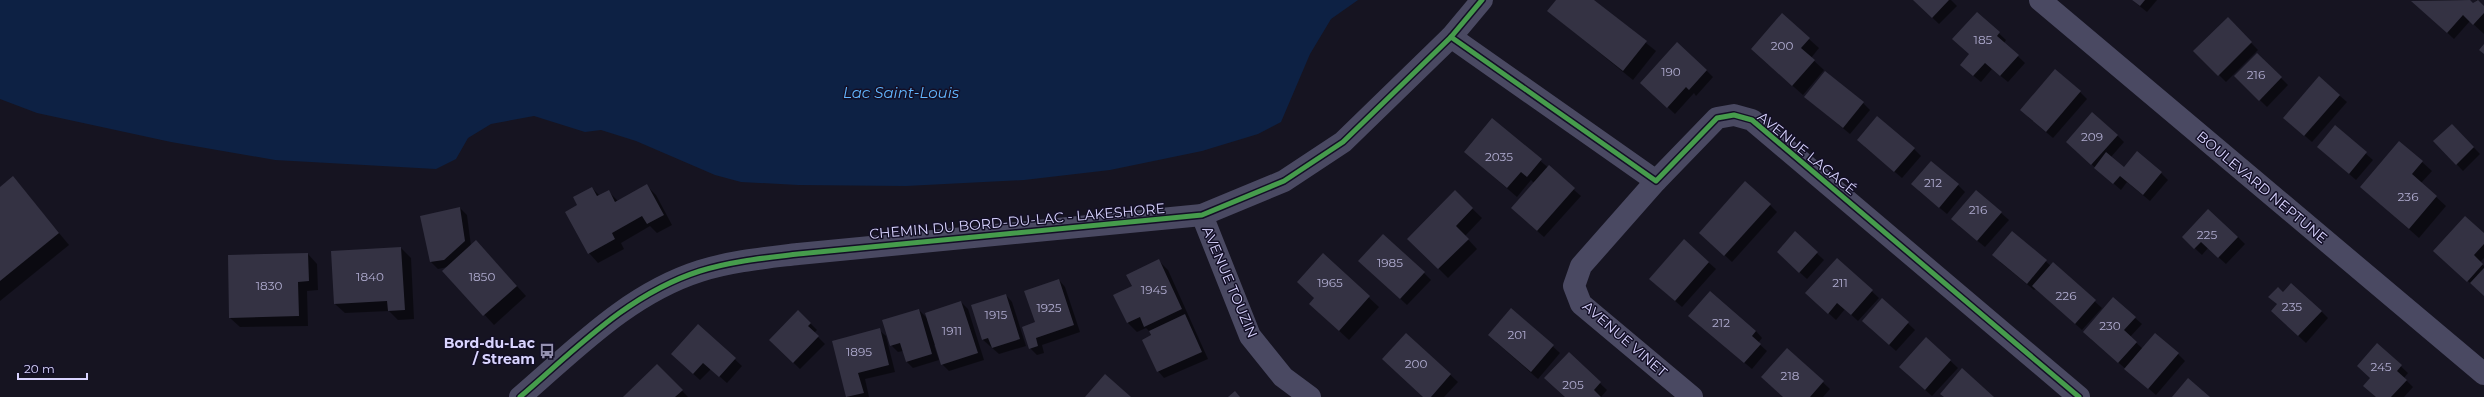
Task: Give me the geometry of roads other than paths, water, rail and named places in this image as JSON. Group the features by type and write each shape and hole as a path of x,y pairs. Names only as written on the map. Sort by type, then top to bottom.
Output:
{"street":[{"name":"CHEMIN DU BORD-DU-LAC - LAKESHORE","path":"524,396 627,306 664,285 707,269 737,261 798,254 1202,215 1284,181 1343,142 1450,37 1482,0"},
{"name":"BOULEVARD NEPTUNE","path":"2040,0 2484,374"},
{"path":"1450,37 1656,181"},
{"name":"AVENUE LAGACÉ","path":"1656,181 1717,118 1734,114 1752,120 2080,397"},
{"name":"AVENUE VINET","path":"1656,181 1581,266 1574,286 1581,304 1692,397"},
{"name":"AVENUE TOUZIN","path":"1202,215 1250,336 1283,377 1310,397"}],"water":[{"name":"Lac Saint-Louis","path":"0,0 1358,0 1331,19 1310,54 1281,122 1258,134 1202,151 1110,170 1024,180 906,186 798,185 741,182 715,175 636,141 601,130 585,132 534,116 491,124 468,138 456,159 436,169 275,160 171,142 37,113 0,99"}],"place":[{"name":"Bord-du-Lac / Stream","path":"547,351"}]}
